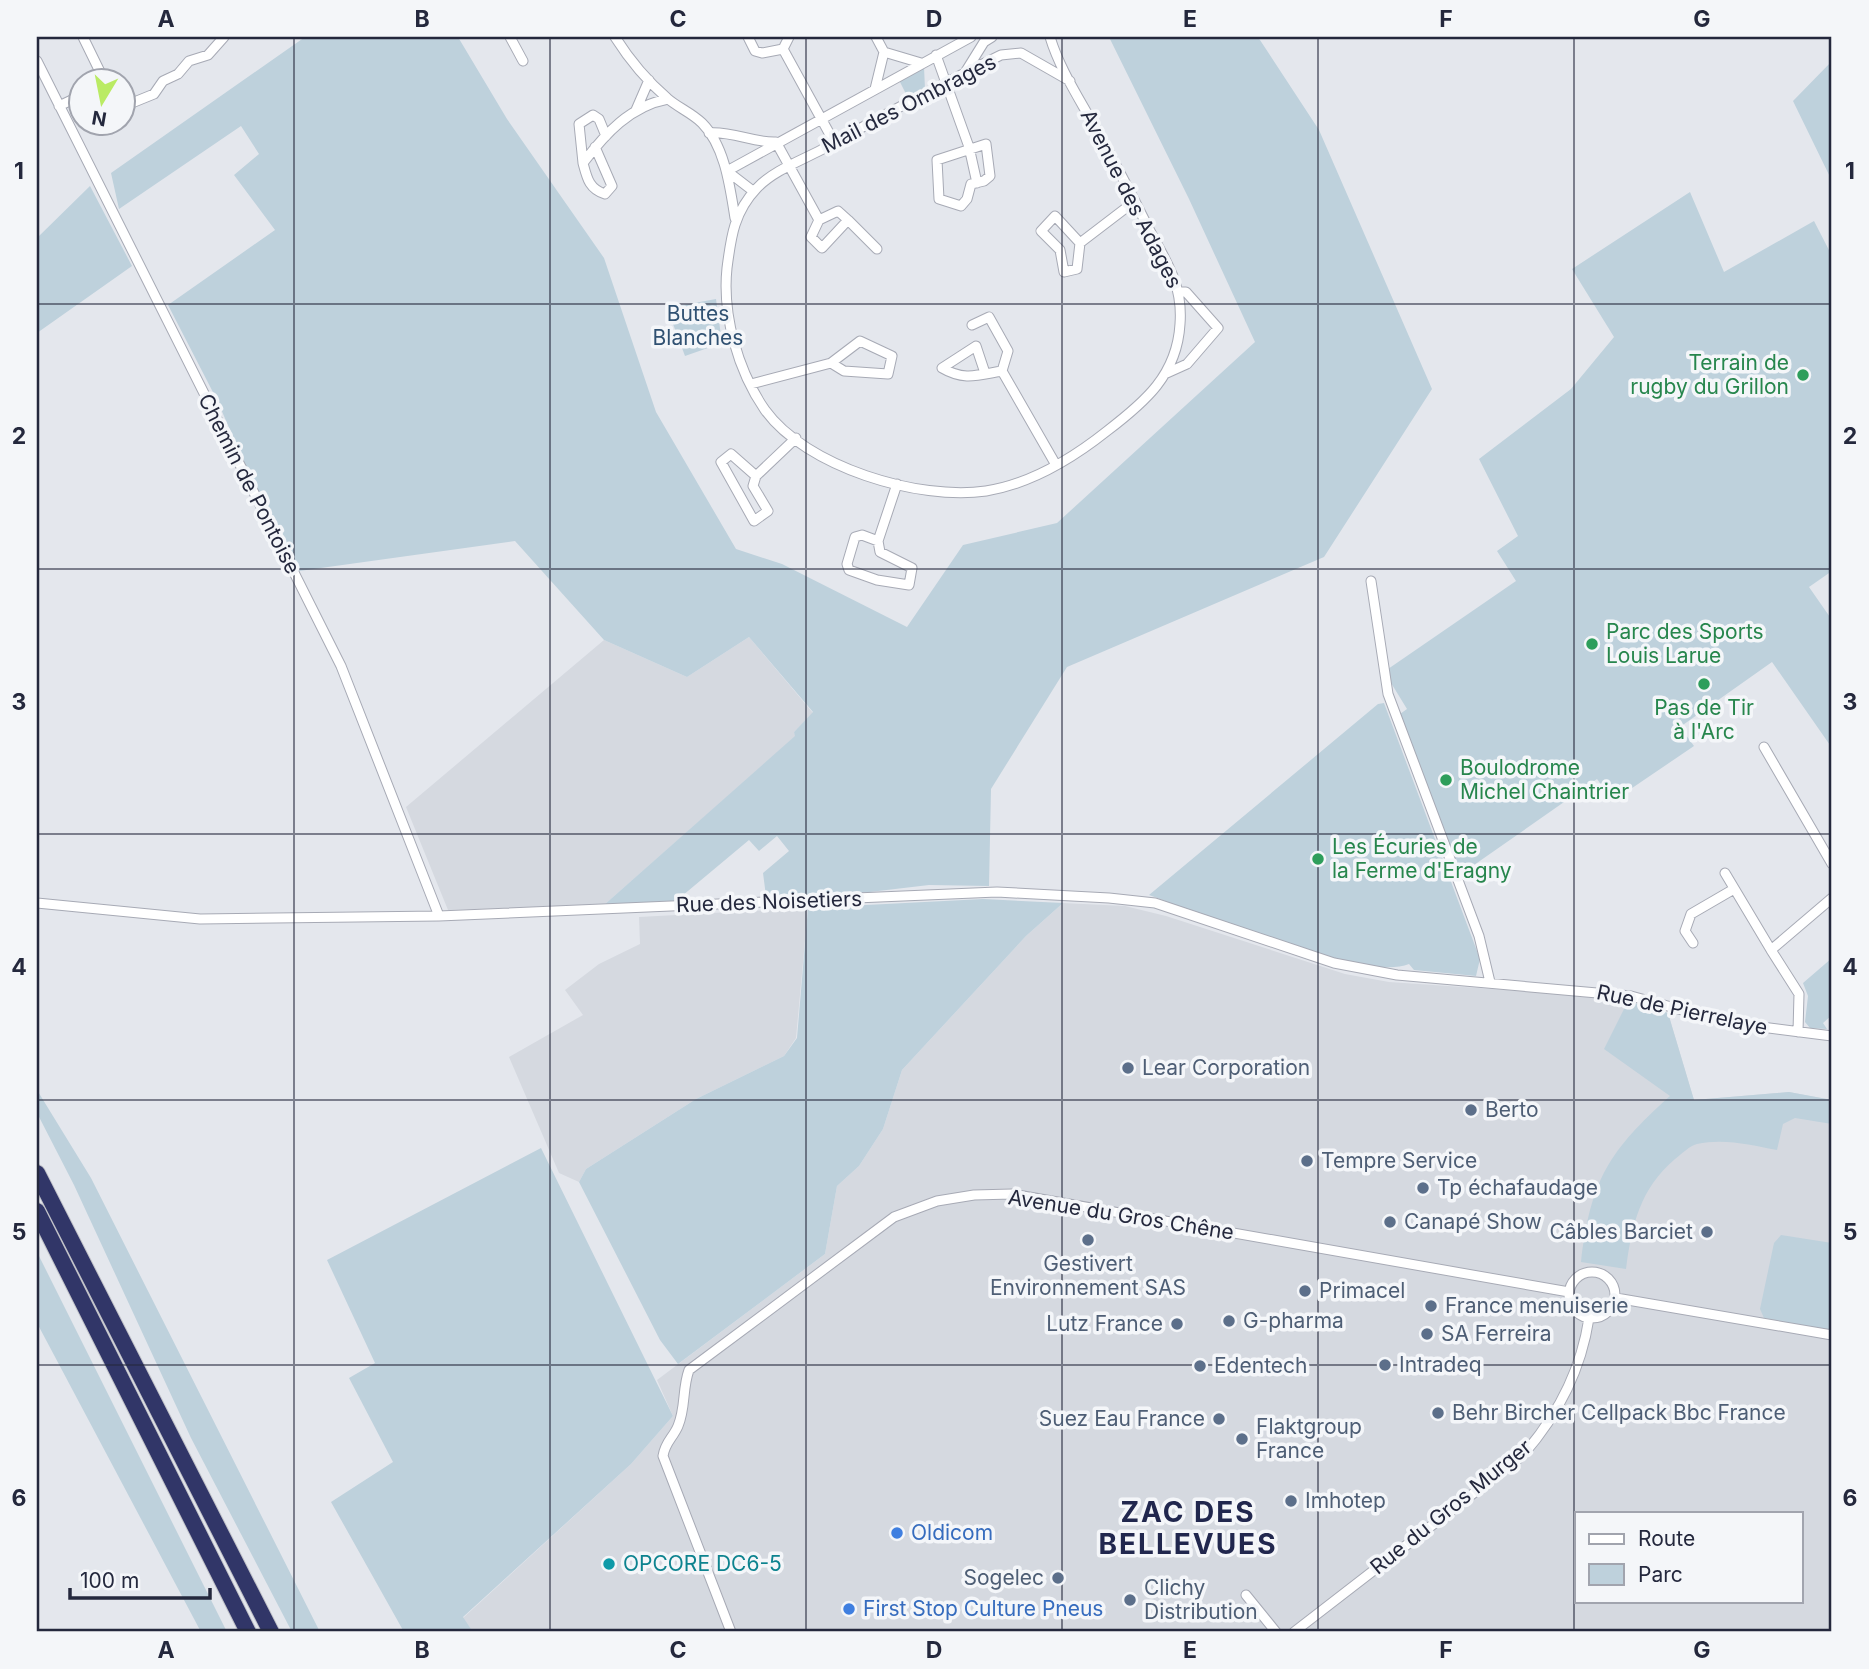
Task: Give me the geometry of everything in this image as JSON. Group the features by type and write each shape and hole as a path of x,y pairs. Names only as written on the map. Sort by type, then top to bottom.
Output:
{"highway":[{"path":"37,1173 271,1632"},
{"path":"37,1211 248,1632"}],"street":[{"path":"83,37 97,66"},
{"path":"510,37 523,61"},
{"path":"615,37 668,99 702,122 727,171 735,218"},
{"path":"748,37 755,51 762,53 783,49"},
{"path":"783,49 789,37"},
{"path":"874,89 884,52 876,37"},
{"name":"Mail des Ombrages","path":"727,171 820,117 971,37"},
{"path":"965,73 984,41 992,37"},
{"name":"Avenue des Adages","path":"735,218 730,238 726,301 739,356 766,411 796,438 848,469 924,491 988,491 1022,481 1056,465 1153,393 1167,373 1176,349 1180,325 1180,292 1135,201 1070,81 1050,37"},
{"path":"136,101 154,93 163,81 178,74 189,61 208,55 219,38"},
{"path":"783,49 834,142"},
{"path":"884,52 921,64"},
{"name":"Mail des Ombrages","path":"735,218 753,191 789,166 1001,55 1021,53 1070,81"},
{"path":"936,55 970,147 977,183"},
{"name":"Chemin de Pontoise","path":"37,61 341,666 439,916"},
{"path":"636,110 649,80"},
{"path":"583,163 606,136 636,110 668,99"},
{"path":"59,106 66,103"},
{"path":"595,147 612,186 605,194 596,191 587,181 579,124 593,115 599,119 606,136"},
{"path":"709,133 725,132 759,143 776,142 819,220"},
{"path":"986,144 990,176 971,184 967,199 961,206 939,200 937,160 970,147 986,144"},
{"path":"727,171 753,191"},
{"path":"1080,243 1055,216 1041,231 1060,250 1064,272 1077,269 1080,243 1135,201"},
{"path":"848,220 821,248 811,237 819,220 838,211 848,220 877,249"},
{"path":"1167,373 1188,364 1218,328 1186,292 1180,292"},
{"path":"972,325 989,317 1008,351 1002,371 1056,465"},
{"path":"751,384 831,363 860,341 892,356 888,374 844,371 831,363"},
{"path":"985,373 976,346 942,368 959,377 1002,371"},
{"path":"756,476 731,454 721,462 754,521 768,511 753,486 756,476 796,438"},
{"path":"878,541 862,535 855,537 847,564 849,570 877,580 909,585 912,568 880,552 878,541 897,484"},
{"path":"1371,582 1388,694 1479,936 1490,982"},
{"path":"1763,747 1832,864"},
{"path":"1725,873 1799,994 1798,1032"},
{"path":"1693,943 1685,931 1692,914 1734,888"},
{"name":"Rue des Noisetiers","path":"37,903 200,919 439,916 997,892 1109,898 1155,903 1334,963 1397,975 1490,982"},
{"path":"1772,950 1832,898"},
{"name":"Rue de Pierrelaye","path":"1490,982 1631,996 1730,1023 1832,1036"},
{"name":"Avenue du Gros Chêne","path":"731,1632 663,1456 665,1443 677,1429 684,1407 682,1388 689,1370 894,1217 937,1200 1012,1194 1569,1292"},
{"path":"1598,1273 1611,1282 1616,1298 1605,1315 1589,1318 1574,1309 1569,1292 1573,1282 1582,1275 1598,1273"},
{"path":"1616,1298 1832,1335"},
{"name":"Rue du Gros Murger","path":"1294,1632 1522,1455 1543,1432 1571,1383 1589,1318"},
{"path":"1245,1595 1276,1632"}],"shaded area":[{"path":"749,637 813,713 794,732 796,736 604,905 448,910 406,807 604,640 687,677"},
{"path":"1063,903 1125,906 1166,916 1345,974 1389,982 1581,995 1639,1004 1668,1013 1694,1100 1789,1092 1832,1100 1832,1632 473,1632 463,1618 631,1464 673,1416 657,1380 825,1254 837,1186 859,1166 883,1129 902,1070 1026,936"},
{"path":"808,908 796,1038 784,1056 696,1099 586,1169 579,1182 559,1173 509,1057 583,1015 565,990 599,964 640,944 639,917"}],"green space":[{"path":"305,37 458,37 507,119 604,258 656,412 736,549 782,564 907,627 963,545 1057,523 1255,342 1189,199 1109,37 1258,37 1319,130 1432,389 1324,557 1067,667 991,789 989,886 929,885 802,900 803,894 766,896 763,873 789,851 777,836 759,851 749,840 676,901 604,905 795,736 794,732 813,712 749,637 687,677 604,640 515,541 292,572 217,400 168,305 275,230 234,175 259,154 241,126 119,209 111,173"},
{"path":"1832,61 1832,181 1793,101"},
{"path":"924,67 925,89 908,98 899,80"},
{"path":"90,186 132,266 37,333 37,238"},
{"path":"1690,192 1724,272 1814,221 1832,256 1832,571 1809,587 1832,620 1832,748 1772,662 1680,727 1694,746 1613,801 1597,779 1474,865 1457,868 1400,714 1407,709 1388,678 1388,669 1516,581 1497,551 1518,536 1479,459 1571,389 1614,337 1572,269"},
{"name":"Buttes Blanches","path":"716,299 722,343 685,356 667,308"},
{"name":"Les Écuries de la Ferme d'Eragny","path":"1384,703 1480,959 1476,976 1414,970 1409,964 1387,967 1320,956 1149,895 1378,704"},
{"path":"983,899 1063,903 1026,936 902,1070 883,1129 859,1166 837,1186 825,1254 678,1364 660,1340 579,1182 586,1169 696,1099 784,1056 797,1038 808,908"},
{"path":"1832,958 1832,1015 1823,1023 1827,1029 1810,1028 1805,1022 1808,996 1803,983"},
{"path":"1628,1001 1668,1013 1694,1100 1789,1092 1832,1100 1832,1124 1795,1118 1783,1124 1777,1150 1717,1142 1688,1148 1663,1170 1646,1195 1635,1222 1626,1269 1581,1262 1591,1209 1606,1168 1632,1133 1670,1096 1604,1049"},
{"path":"37,1090 91,1178 320,1632 292,1632 191,1438 74,1185 37,1113"},
{"path":"541,1148 673,1416 631,1464 463,1617 473,1632 404,1632 331,1502 393,1462 349,1378 375,1363 327,1260"},
{"path":"1781,1235 1832,1243 1832,1331 1764,1318 1760,1309 1774,1243"},
{"path":"37,1252 227,1632 201,1632 37,1323"}],"place":[{"name":"Terrain de rugby du Grillon","path":"1803,375"},
{"name":"Parc des Sports Louis Larue","path":"1592,644"},
{"name":"Pas de Tir à l'Arc","path":"1704,684"},
{"name":"Boulodrome Michel Chaintrier","path":"1446,780"},
{"name":"Les Écuries de la Ferme d'Eragny","path":"1318,859"},
{"name":"Lear Corporation","path":"1128,1068"},
{"name":"Berto","path":"1471,1110"},
{"name":"Tempre Service","path":"1307,1161"},
{"name":"Tp échafaudage","path":"1423,1188"},
{"name":"Canapé Show","path":"1390,1222"},
{"name":"Câbles Barciet","path":"1707,1232"},
{"name":"Gestivert Environnement SAS","path":"1088,1240"},
{"name":"Primacel","path":"1305,1291"},
{"name":"France menuiserie","path":"1431,1306"},
{"name":"G-pharma","path":"1229,1321"},
{"name":"Lutz France","path":"1177,1324"},
{"name":"SA Ferreira","path":"1427,1334"},
{"name":"Intradeq","path":"1385,1365"},
{"name":"Edentech","path":"1200,1366"},
{"name":"Behr Bircher Cellpack Bbc France","path":"1438,1413"},
{"name":"Suez Eau France","path":"1219,1419"},
{"name":"Flaktgroup France","path":"1242,1439"},
{"name":"Imhotep","path":"1291,1501"},
{"name":"Oldicom","path":"897,1533"},
{"name":"OPCORE DC6-5","path":"609,1564"},
{"name":"Sogelec","path":"1058,1578"},
{"name":"Clichy Distribution","path":"1130,1600"},
{"name":"First Stop Culture Pneus","path":"849,1609"}],"district":[{"name":"ZAC DES BELLEVUES","path":"1188,1528"}]}
